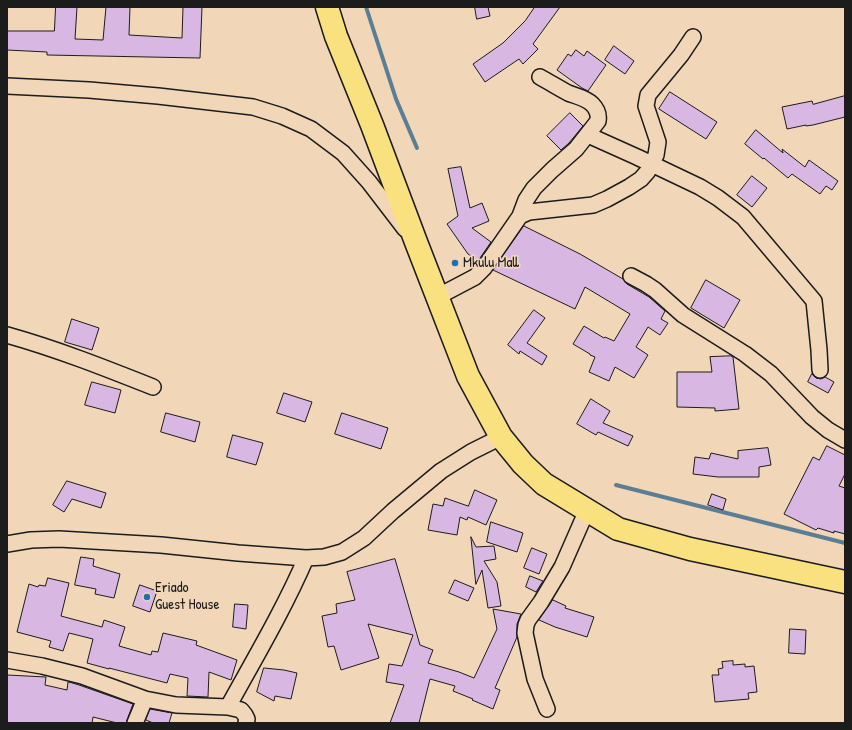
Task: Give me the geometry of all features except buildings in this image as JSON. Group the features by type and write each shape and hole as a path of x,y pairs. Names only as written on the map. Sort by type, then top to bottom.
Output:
{"main road":[{"path":"327,7 336,36 372,125 468,376 501,437 523,464 544,484 618,529 683,547 845,582"}],"street":[{"path":"520,216 529,212 593,205 607,199 641,179 652,164 656,155 658,142 646,106 648,94 681,55 693,37"},
{"path":"437,297 475,278 484,268 520,216 526,200 534,188 552,170 576,150 598,121 599,116 597,110 592,104 540,77"},
{"path":"7,86 89,90 172,98 253,107 282,116 311,129 344,153 416,242"},
{"path":"588,135 700,187 718,198 743,217 814,301 820,370"},
{"path":"631,276 655,290 682,315 745,354 771,374 812,417 828,430 845,440"},
{"path":"7,335 87,362 152,387"},
{"path":"7,544 31,540 59,539 161,545 306,558 324,557 342,552 364,538 441,471 471,452 501,437"},
{"path":"547,709 535,680 525,633 526,625 562,567 587,510"},
{"path":"228,707 283,607 306,558"},
{"path":"7,660 42,666 82,676 145,698 176,705 228,707 241,710 247,719 246,723"},
{"path":"135,723 145,698"}],"waterway":[{"path":"366,7 396,99 417,148"},
{"path":"616,485 845,543"}],"place":[{"name":"Mkulu Mall","path":"455,263"},
{"name":"Eriado Guest House","path":"147,597"}]}
